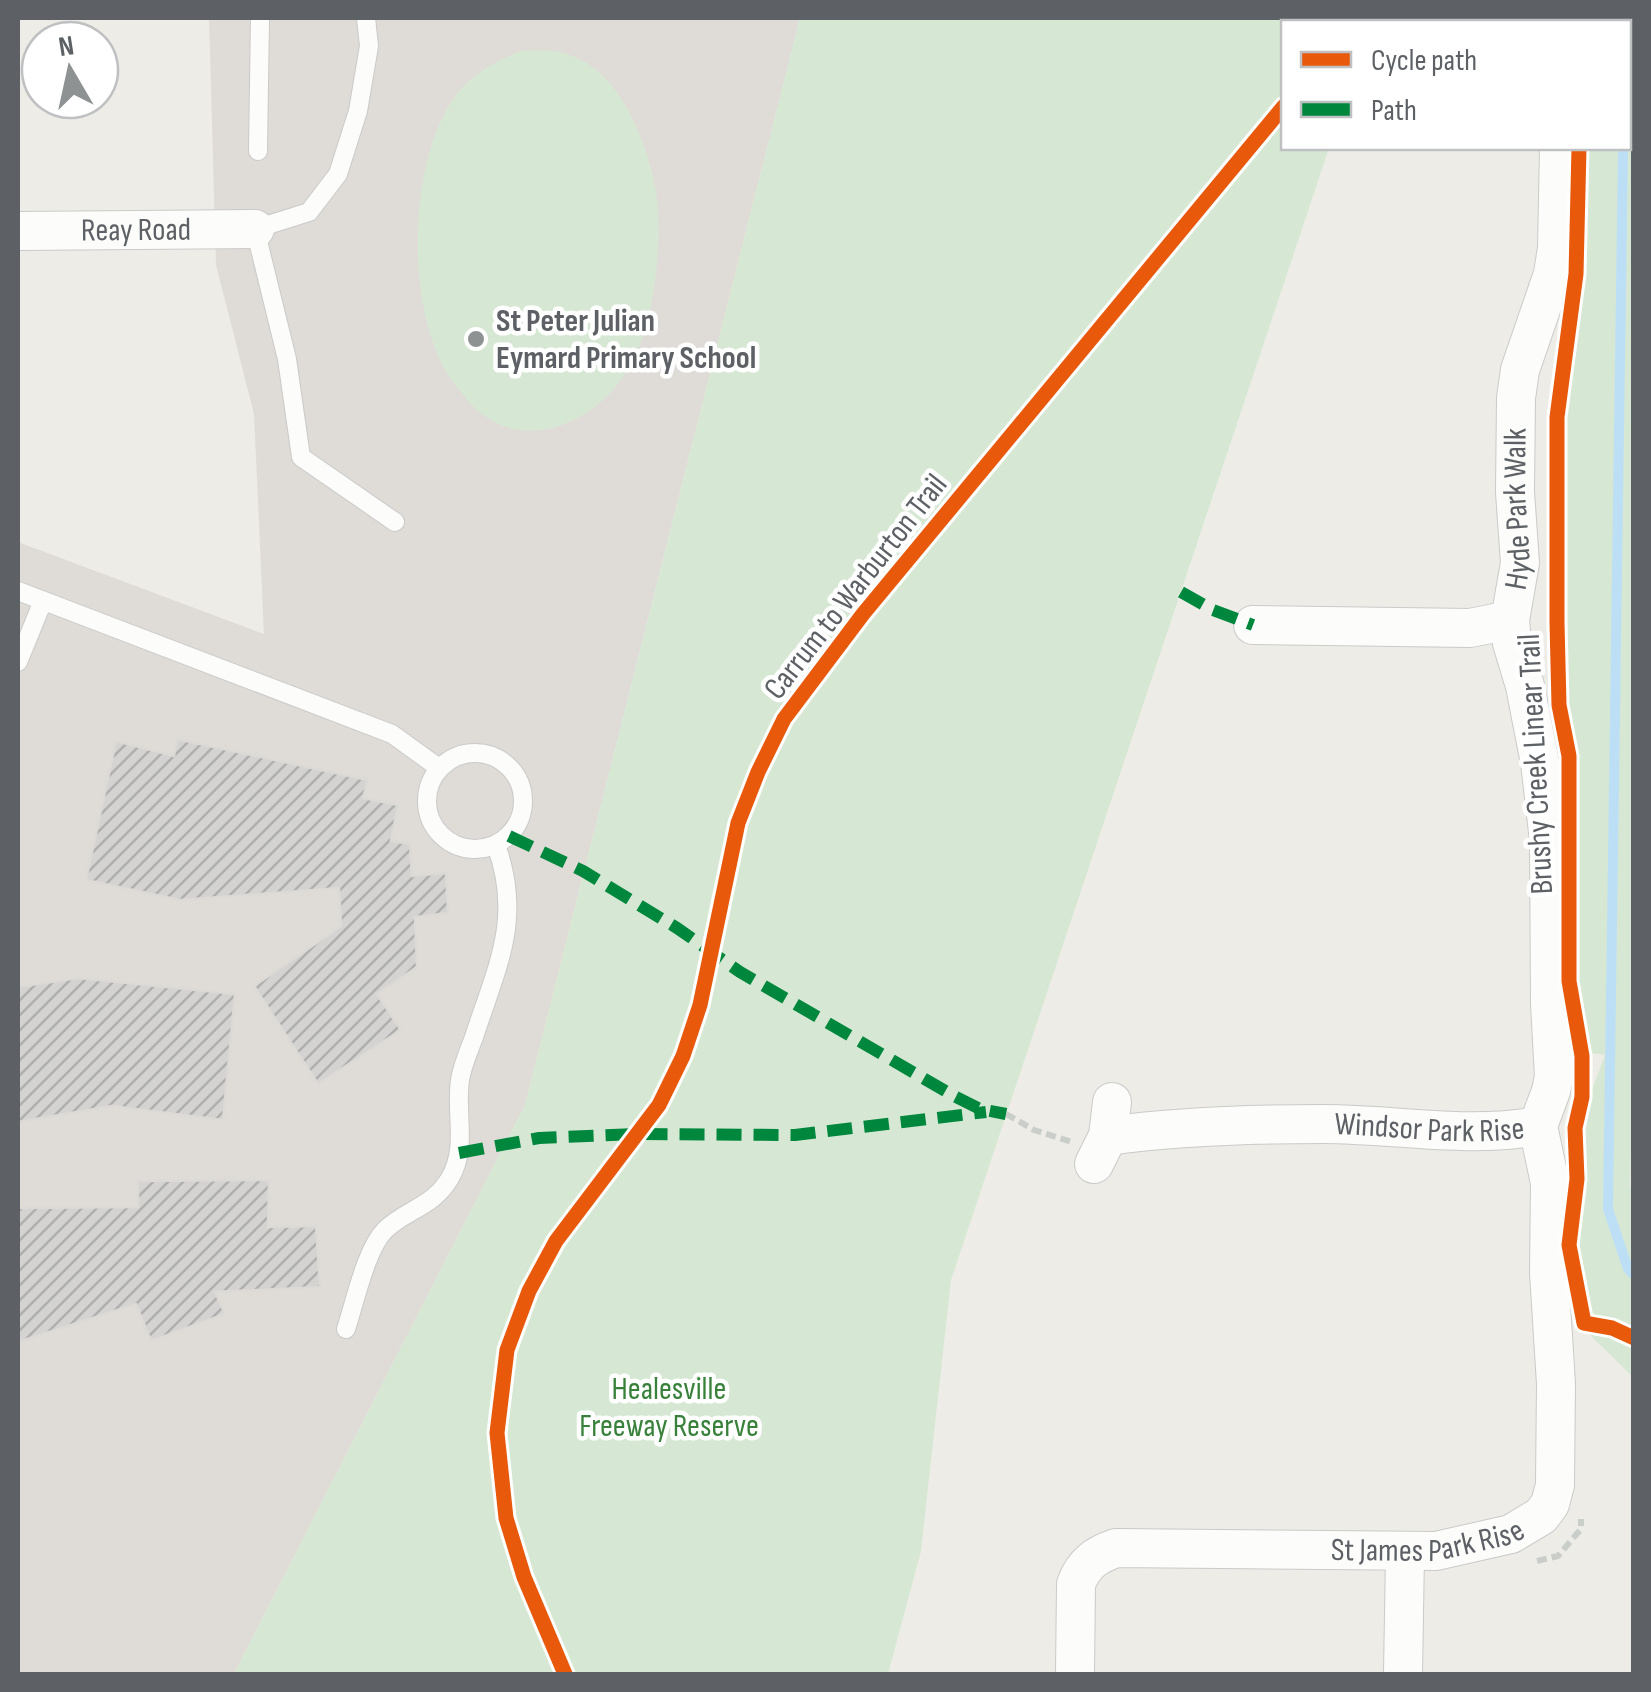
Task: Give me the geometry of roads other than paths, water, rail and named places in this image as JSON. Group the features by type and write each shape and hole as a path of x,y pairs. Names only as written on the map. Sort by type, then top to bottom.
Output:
{"street":[{"name":"Hyde Park Walk","path":"1254,625 1470,628 1510,620 1520,564 1515,492 1516,398 1520,370 1553,274 1560,150"},
{"name":"Reay Road","path":"18,231 255,229"},
{"name":"Windsor Park Rise","path":"1104,1138 1182,1126 1324,1124 1471,1132 1538,1126 1554,1077 1550,840 1540,764 1510,620"},
{"name":"St James Park Rise","path":"1075,1674 1076,1584 1081,1572 1098,1554 1116,1548 1436,1551 1512,1534 1541,1516 1550,1504 1555,1485 1556,1384 1549,1273 1550,1183 1538,1126"},
{"path":"1403,1674 1405,1553"}],"lane":[{"path":"258,151 260,18"},
{"path":"366,18 369,46 358,111 338,174 310,212 255,229 287,359 301,456 395,522"},
{"path":"18,591 392,734 439,768"},
{"path":"18,662 43,600"},
{"path":"466,753 482,753 509,766 523,793 518,824 496,845 467,849 441,836 432,824 427,796 439,768 466,753"},
{"path":"346,1329 382,1234 439,1193 458,1160 460,1079 503,948 510,914 505,870 496,845"}],"waterway":[{"path":"1623,150 1608,1209 1628,1269 1634,1275"}],"place":[{"name":"St Peter Julian Eymard Primary School","path":"476,339"}],"park label":[{"name":"Healesville Freeway Reserve","path":"669,1408"}]}
